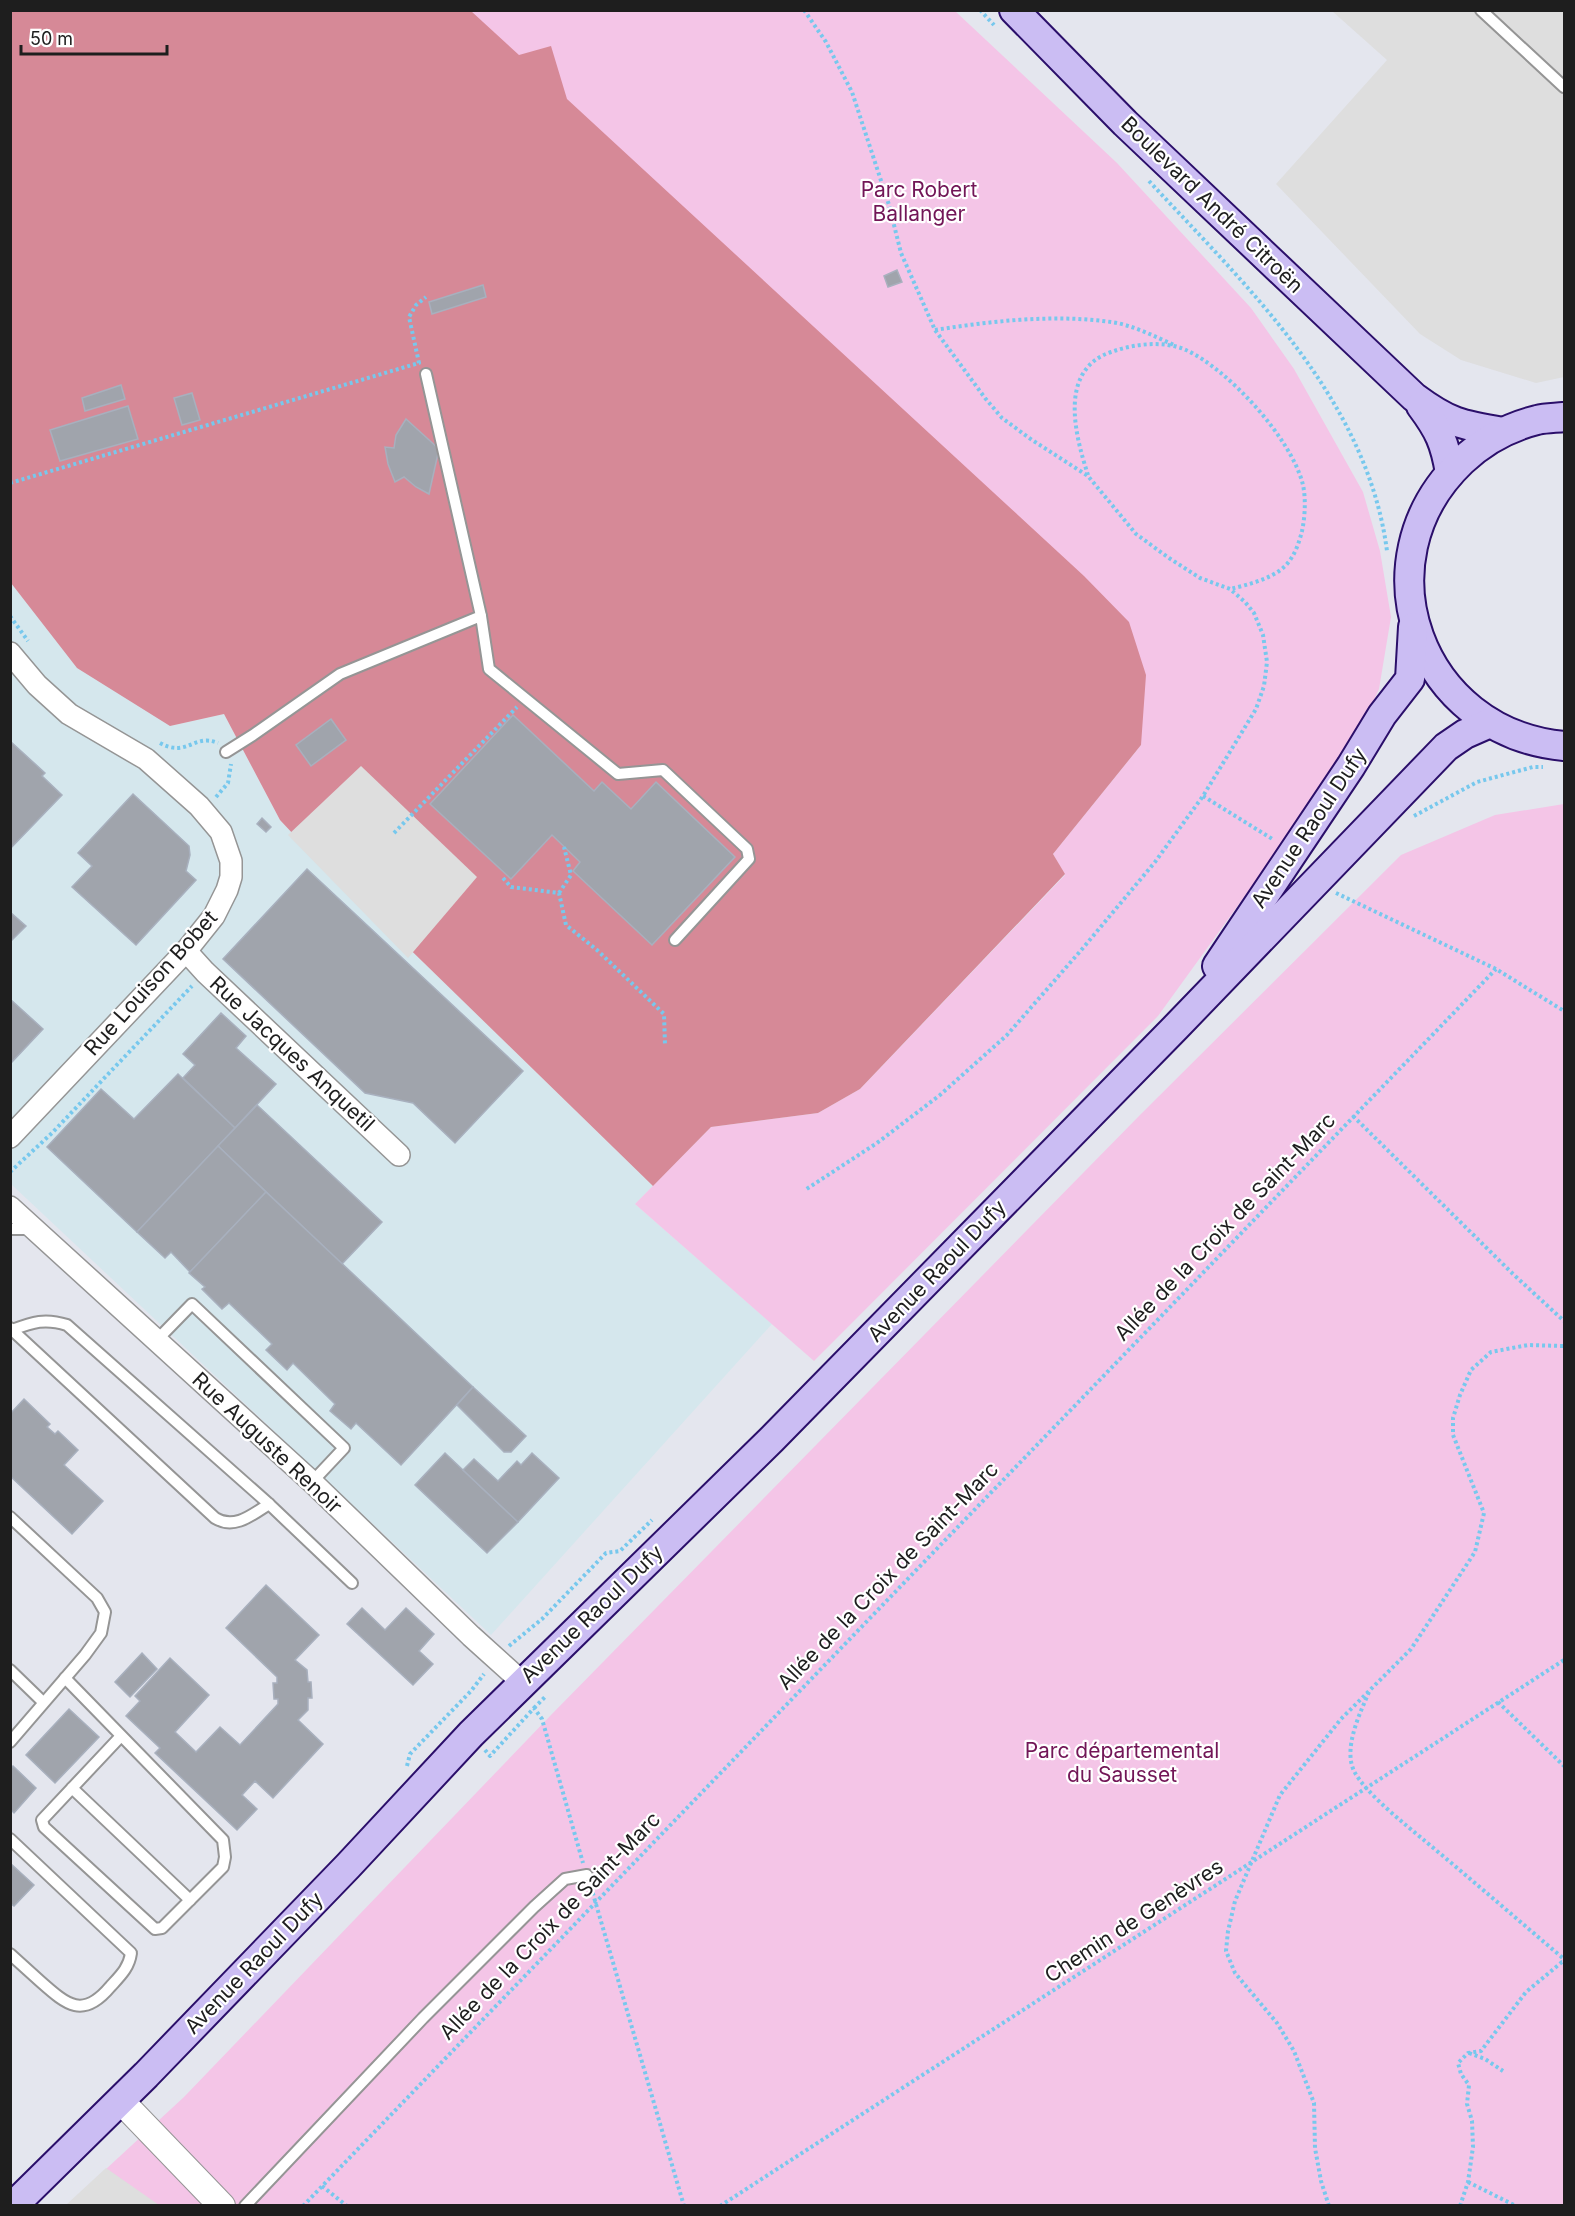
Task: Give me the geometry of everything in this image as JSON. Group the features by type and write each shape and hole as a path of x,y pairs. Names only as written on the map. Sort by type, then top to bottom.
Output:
{"main road":[{"name":"Boulevard André Citroën","path":"1006,20 1125,123 1414,397 1440,416 1462,426 1503,432"},
{"name":"Boulevard André Citroën","path":"1414,397 1436,426 1446,448 1450,473"},
{"path":"1564,417 1537,420 1503,432 1474,450 1450,473 1431,498 1416,537 1411,557 1409,588 1413,619 1424,651 1441,679 1463,704 1490,723 1516,736 1545,744 1564,746"},
{"name":"Avenue Raoul Dufy","path":"1176,1027 1351,766 1382,715 1410,679 1413,619"},
{"name":"Avenue Raoul Dufy","path":"13,2205 120,2100 348,1866 522,1682 772,1439 1176,1027 1446,747 1465,734 1490,723"}],"street":[{"name":"Rue Louison Bobet","path":"10,653 37,685 69,714 146,759 203,810 221,832 231,861 231,877 222,904 186,951 10,1137"},
{"name":"Rue Jacques Anquetil","path":"186,951 205,972 399,1155"},
{"name":"Rue Auguste Renoir","path":"10,1207 312,1482 471,1636 522,1682"},
{"path":"120,2100 222,2205"}],"lane":[{"path":"1481,10 1564,87"},
{"path":"426,374 481,616 489,669 618,774 663,770 747,849 749,859 675,940"},
{"path":"226,752 340,674 481,616"},
{"path":"10,1229 34,1229"},
{"path":"156,1341 192,1304 344,1448 312,1482"},
{"path":"11,1329 51,1320 67,1325 269,1504 352,1583"},
{"path":"11,1329 215,1518 223,1523 237,1522 250,1517 269,1504"},
{"path":"10,1517 97,1599 105,1612 101,1633 10,1742"},
{"path":"10,1670 44,1702"},
{"path":"65,1678 223,1840 225,1857 223,1867 162,1928 155,1929 44,1827 42,1820 121,1736"},
{"path":"72,1788 190,1900"},
{"path":"10,1839 131,1953 130,1965 100,2000 87,2005 75,2006 62,2001 10,1954"},
{"path":"245,2205 423,2018 534,1907 565,1879 587,1875"}],"path":[{"path":"804,10 826,42 852,92 886,194 902,253 935,330 1002,418 1088,476 1136,534 1200,578 1230,589 1245,602 1254,613 1263,635 1267,662 1264,686 1256,709 1203,796 1155,862 1007,1035 922,1109 877,1143 805,1190"},
{"path":"980,10 1006,20"},
{"path":"1142,174 1258,298 1301,351 1354,441 1373,483 1383,521 1389,561"},
{"path":"10,483 420,363 409,316 416,305 426,297"},
{"path":"935,330 986,322 1066,319 1113,322 1185,350 1210,365 1242,390 1269,423 1289,453 1303,486 1305,518 1299,544 1284,567 1254,584 1230,589"},
{"path":"1088,476 1073,416 1081,374 1100,356 1129,346 1157,344 1185,350"},
{"path":"10,616 31,645"},
{"path":"394,833 524,699"},
{"path":"158,742 175,749 185,748 203,740 211,740 219,744 226,752 231,763 228,783 203,810"},
{"path":"1419,813 1477,782 1533,767"},
{"path":"1203,796 1282,844"},
{"path":"564,847 571,875 559,893 566,925 597,950 664,1014 665,1045"},
{"path":"503,878 511,887 559,893"},
{"path":"1333,892 1496,969 1564,1011"},
{"name":"Allée de la Croix de Saint-Marc","path":"303,2205 1496,969"},
{"path":"10,1172 52,1133 205,972"},
{"path":"1353,1116 1513,1274 1564,1321"},
{"path":"1329,2205 1321,2181 1315,2148 1314,2103 1294,2051 1277,2023 1235,1973 1226,1951 1235,1900 1280,1795 1341,1719 1411,1649 1475,1552 1484,1513 1453,1435 1453,1418 1471,1370 1491,1352 1528,1345 1564,1346"},
{"name":"Chemin de Genèvres","path":"720,2205 1564,1660"},
{"path":"1371,1690 1358,1716 1351,1744 1353,1769 1367,1788 1399,1818 1564,1961 1526,1992 1481,2051 1468,2053 1458,2063 1461,2074 1469,2085 1467,2104 1472,2121 1473,2147 1468,2182 1460,2205"},
{"path":"1498,1702 1564,1766"},
{"path":"471,1734 490,1756 534,1708 542,1719 684,2205"},
{"path":"1468,2053 1485,2059 1503,2072"},
{"path":"1468,2182 1516,2205"},
{"path":"321,2186 347,2205"}],"shaded area":[{"path":"11,11 471,11 519,55 551,46 567,99 1084,576 1129,622 1146,675 1141,745 1053,854 1065,874 860,1089 818,1113 711,1127 653,1186 309,851 280,820 224,714 170,726 77,668 11,583"},
{"path":"1332,11 1564,11 1564,377 1536,383 1461,360 1420,334 1276,184 1387,60"},
{"path":"10,580 170,726 224,714 280,820 309,851 653,1186 635,1204 772,1324 491,1635 11,1184"},
{"path":"361,766 477,877 408,958 288,835"},
{"path":"106,2168 159,2205 66,2205"}],"green space":[{"name":"Parc Robert Ballanger","path":"471,11 955,11 1117,163 1251,308 1294,369 1363,492 1380,551 1391,617 1379,689 1352,748 1158,1016 814,1361 635,1204 711,1127 818,1113 860,1089 1065,875 1053,854 1141,745"},
{"name":"Parc départemental du Sausset","path":"1564,804 1564,2205 66,2206 184,2097 551,1715 1140,1115 1401,855 1495,815"}],"building":[{"path":"897,270 902,282 888,287 884,276"},
{"path":"483,285 486,297 432,314 429,302"},
{"path":"121,385 125,399 85,411 82,398"},
{"path":"192,393 200,420 182,425 174,398"},
{"path":"128,406 138,439 60,461 50,430"},
{"path":"406,419 439,449 429,494 404,477 395,482 388,464 385,447 394,448 396,435"},
{"path":"513,715 594,791 602,782 631,809 656,782 735,857 652,945 573,871 580,862 552,835 511,879 430,804"},
{"path":"331,719 346,740 311,766 296,745"},
{"path":"10,741 45,773 42,776 62,795 10,849"},
{"path":"133,794 189,846 190,855 186,871 196,880 136,945 72,887 92,866 78,853"},
{"path":"262,818 271,827 266,832 257,824"},
{"path":"307,869 523,1071 455,1143 413,1103 365,1093 223,959"},
{"path":"10,912 26,926 10,942"},
{"path":"10,999 43,1029 10,1064"},
{"path":"221,1013 246,1036 236,1048 276,1084 235,1128 183,1078 195,1065 183,1054"},
{"path":"178,1074 235,1128 137,1232 47,1147 101,1089 134,1119"},
{"path":"257,1105 382,1222 342,1264 218,1146"},
{"path":"218,1146 266,1192 190,1272 171,1252 165,1258 137,1232"},
{"path":"266,1192 473,1387 401,1465 356,1423 351,1429 330,1411 335,1404 293,1363 287,1370 266,1350 272,1344 229,1303 222,1309 202,1289 205,1287 189,1273"},
{"path":"473,1387 526,1436 511,1452 504,1452 457,1405"},
{"path":"24,1399 50,1424 47,1427 55,1434 58,1431 78,1450 64,1465 103,1501 72,1534 10,1476 10,1414"},
{"path":"445,1453 518,1522 487,1553 415,1485"},
{"path":"532,1453 559,1478 518,1522 463,1470 474,1459 498,1481 517,1461 521,1465"},
{"path":"266,1585 319,1635 295,1660 307,1670 308,1682 311,1682 312,1698 308,1698 308,1710 298,1720 323,1744 273,1798 255,1781 242,1795 257,1809 237,1830 155,1753 160,1748 126,1716 140,1701 135,1696 170,1658 209,1695 175,1732 196,1752 220,1727 240,1745 278,1704 278,1699 274,1699 273,1683 277,1683 277,1677 226,1628"},
{"path":"362,1608 385,1630 406,1608 434,1634 419,1651 433,1664 413,1685 347,1624"},
{"path":"142,1653 157,1669 130,1697 115,1682"},
{"path":"69,1709 99,1737 55,1783 26,1755"},
{"path":"13,1766 36,1788 14,1813 10,1809 10,1769"},
{"path":"10,1863 34,1885 14,1906 10,1903"}]}
